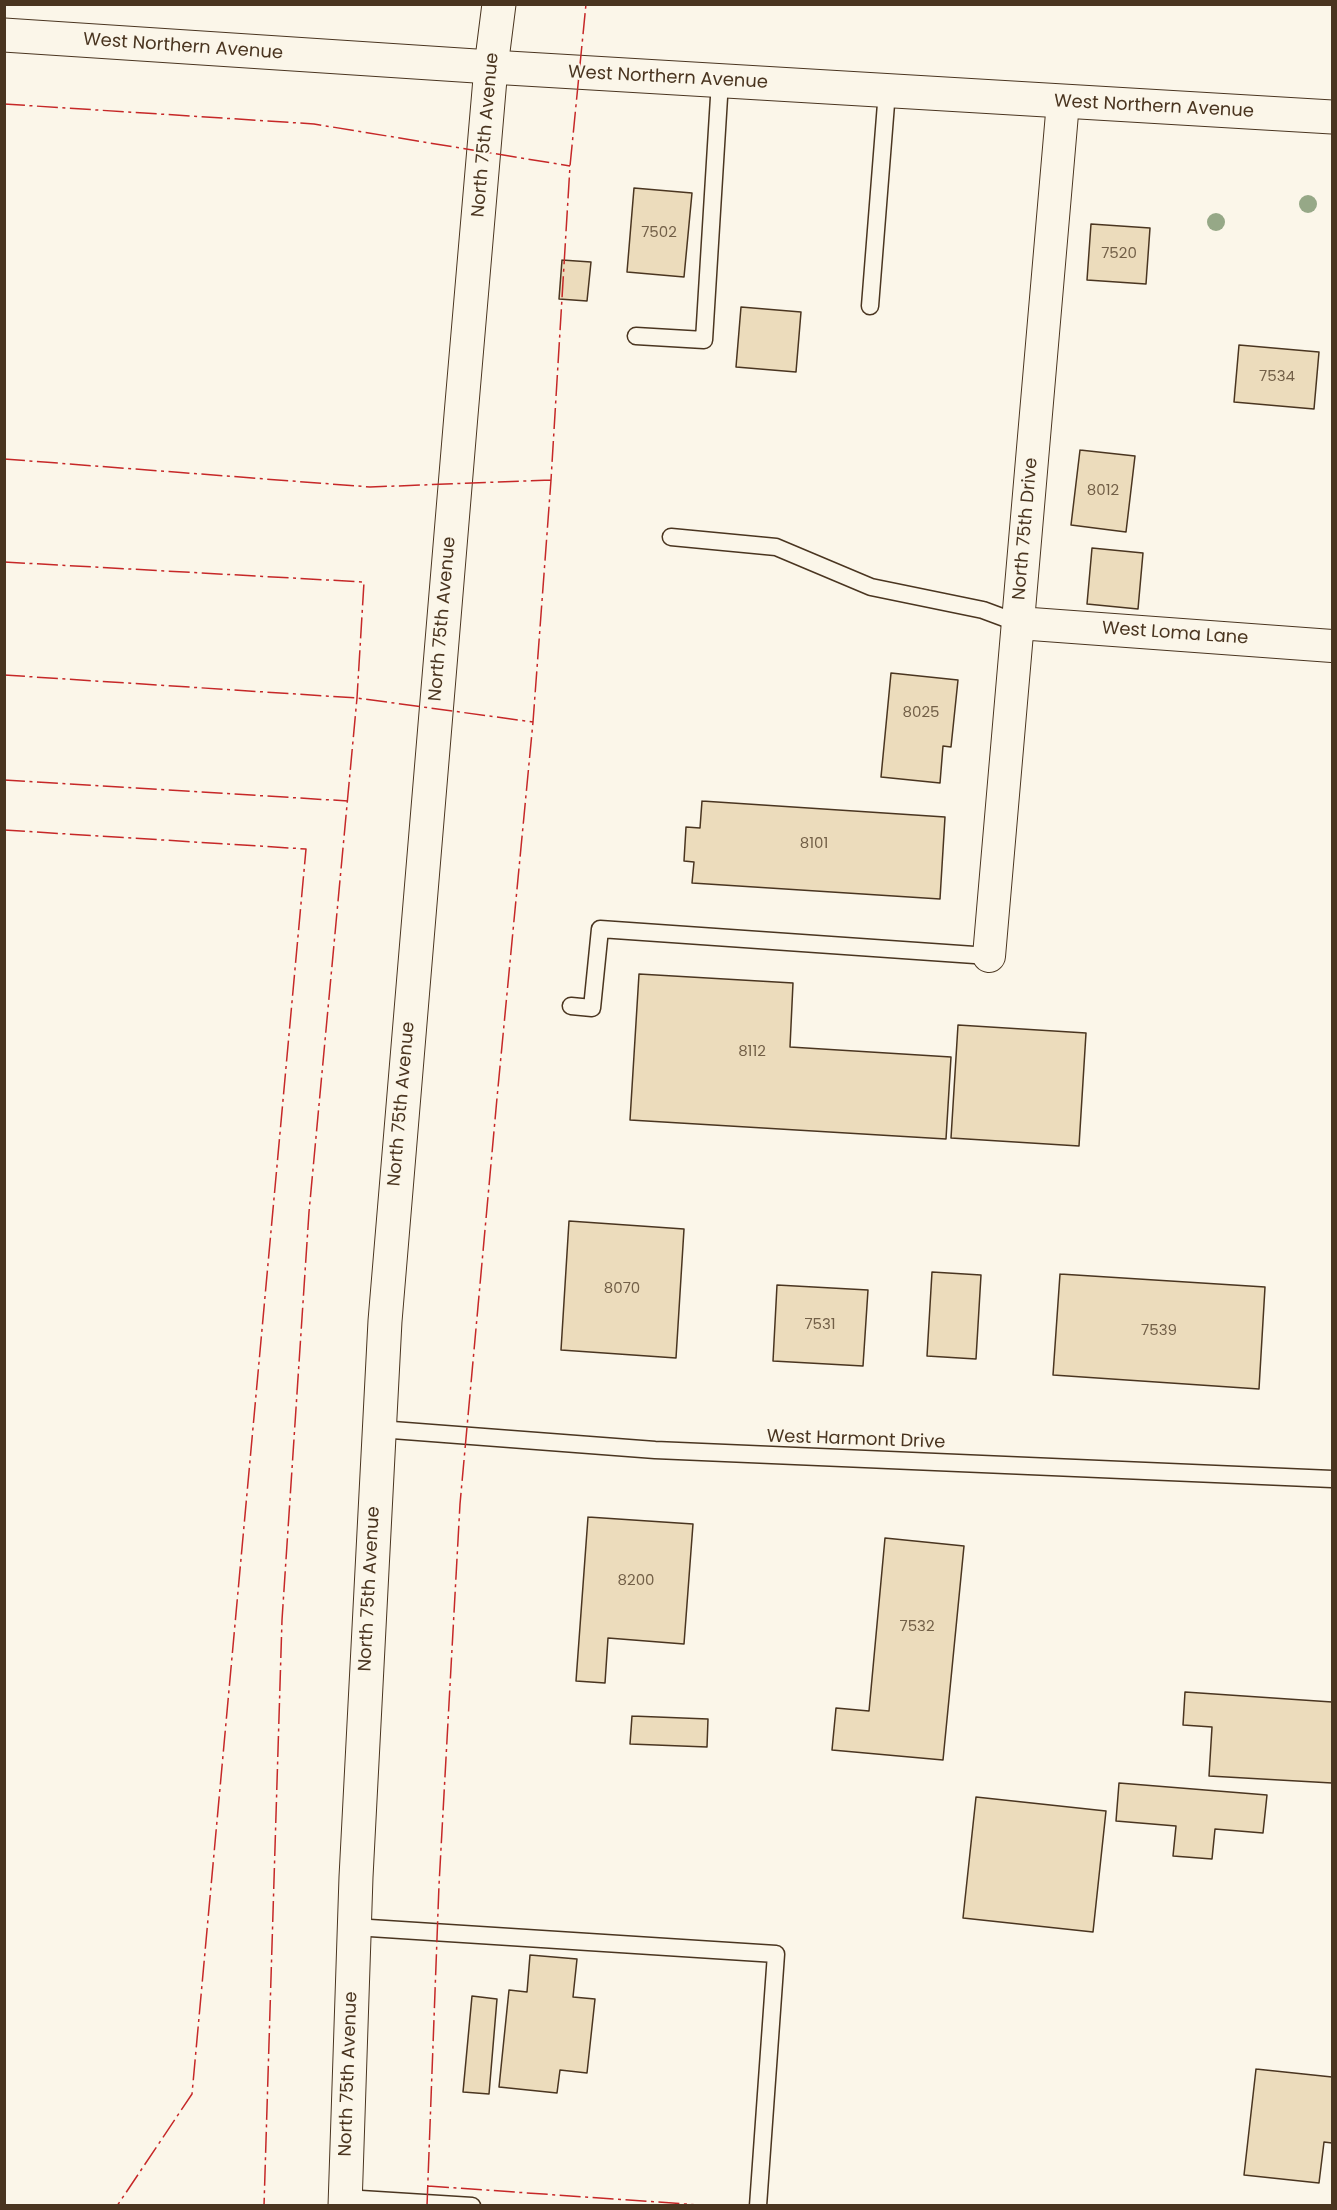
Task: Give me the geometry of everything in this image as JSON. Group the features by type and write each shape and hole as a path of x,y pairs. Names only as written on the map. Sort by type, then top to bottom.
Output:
{"main road":[{"name":"North 75th Avenue","path":"345,2201 354,1928 370,1574 385,1321 411,988 491,67 499,4"},
{"name":"West Northern Avenue","path":"4,35 491,67 1332,117"}],"street":[{"name":"North 75th Drive","path":"989,956 1063,102"},
{"name":"West Loma Lane","path":"1018,623 1332,646"}],"lane":[{"path":"636,336 704,340 720,81"},
{"path":"870,306 887,91"},
{"path":"671,537 776,547 871,587 983,610 1018,623"},
{"path":"571,1006 592,1008 600,929 989,956"},
{"name":"West Harmont Drive","path":"379,1429 655,1450 1332,1479"},
{"path":"354,1928 776,1954 758,2205"},
{"path":"345,2201 472,2205"}],"building":[{"path":"634,188 692,193 684,277 627,272"},
{"path":"1091,224 1150,228 1146,284 1087,280"},
{"path":"562,260 591,262 587,301 559,299"},
{"path":"741,307 801,312 796,372 736,367"},
{"path":"1239,345 1319,352 1314,409 1234,402"},
{"path":"1080,450 1135,456 1126,532 1071,525"},
{"path":"1092,548 1143,553 1138,609 1087,604"},
{"path":"891,673 958,680 951,747 943,746 940,783 881,777"},
{"path":"702,801 945,817 940,899 692,883 694,862 684,861 686,827 700,828"},
{"path":"639,974 793,983 790,1047 951,1057 946,1139 630,1120"},
{"path":"958,1025 1086,1033 1079,1146 951,1138"},
{"path":"569,1221 684,1229 676,1358 561,1350"},
{"path":"932,1272 981,1275 976,1359 927,1356"},
{"path":"1060,1274 1265,1287 1259,1389 1053,1375"},
{"path":"777,1285 868,1290 863,1366 773,1361"},
{"path":"588,1517 693,1524 684,1644 608,1638 605,1683 576,1681"},
{"path":"885,1538 964,1546 943,1760 832,1750 836,1708 869,1711"},
{"path":"1185,1692 1332,1702 1332,1783 1209,1776 1212,1727 1183,1725"},
{"path":"632,1716 708,1719 707,1747 630,1744"},
{"path":"1119,1783 1267,1795 1263,1833 1215,1829 1212,1859 1173,1856 1176,1826 1116,1821"},
{"path":"976,1797 1106,1811 1093,1932 963,1918"},
{"path":"530,1955 577,1959 573,1997 595,1999 587,2073 560,2070 557,2093 499,2087 509,1990 527,1992"},
{"path":"472,1996 497,1999 489,2094 463,2092"},
{"path":"1256,2069 1332,2077 1332,2143 1324,2142 1319,2183 1244,2175"}],"power":[{"path":"427,2206 439,1885 460,1504 533,722 551,480 570,166 586,4"},
{"path":"4,104 314,124 570,166"},
{"path":"4,459 370,487 551,480"},
{"path":"4,562 364,582 357,698 309,1212 282,1620 264,2206"},
{"path":"4,675 357,698 533,722"},
{"path":"4,780 348,801"},
{"path":"4,830 306,849 192,2094 117,2206"},
{"path":"428,2186 714,2206"}]}
